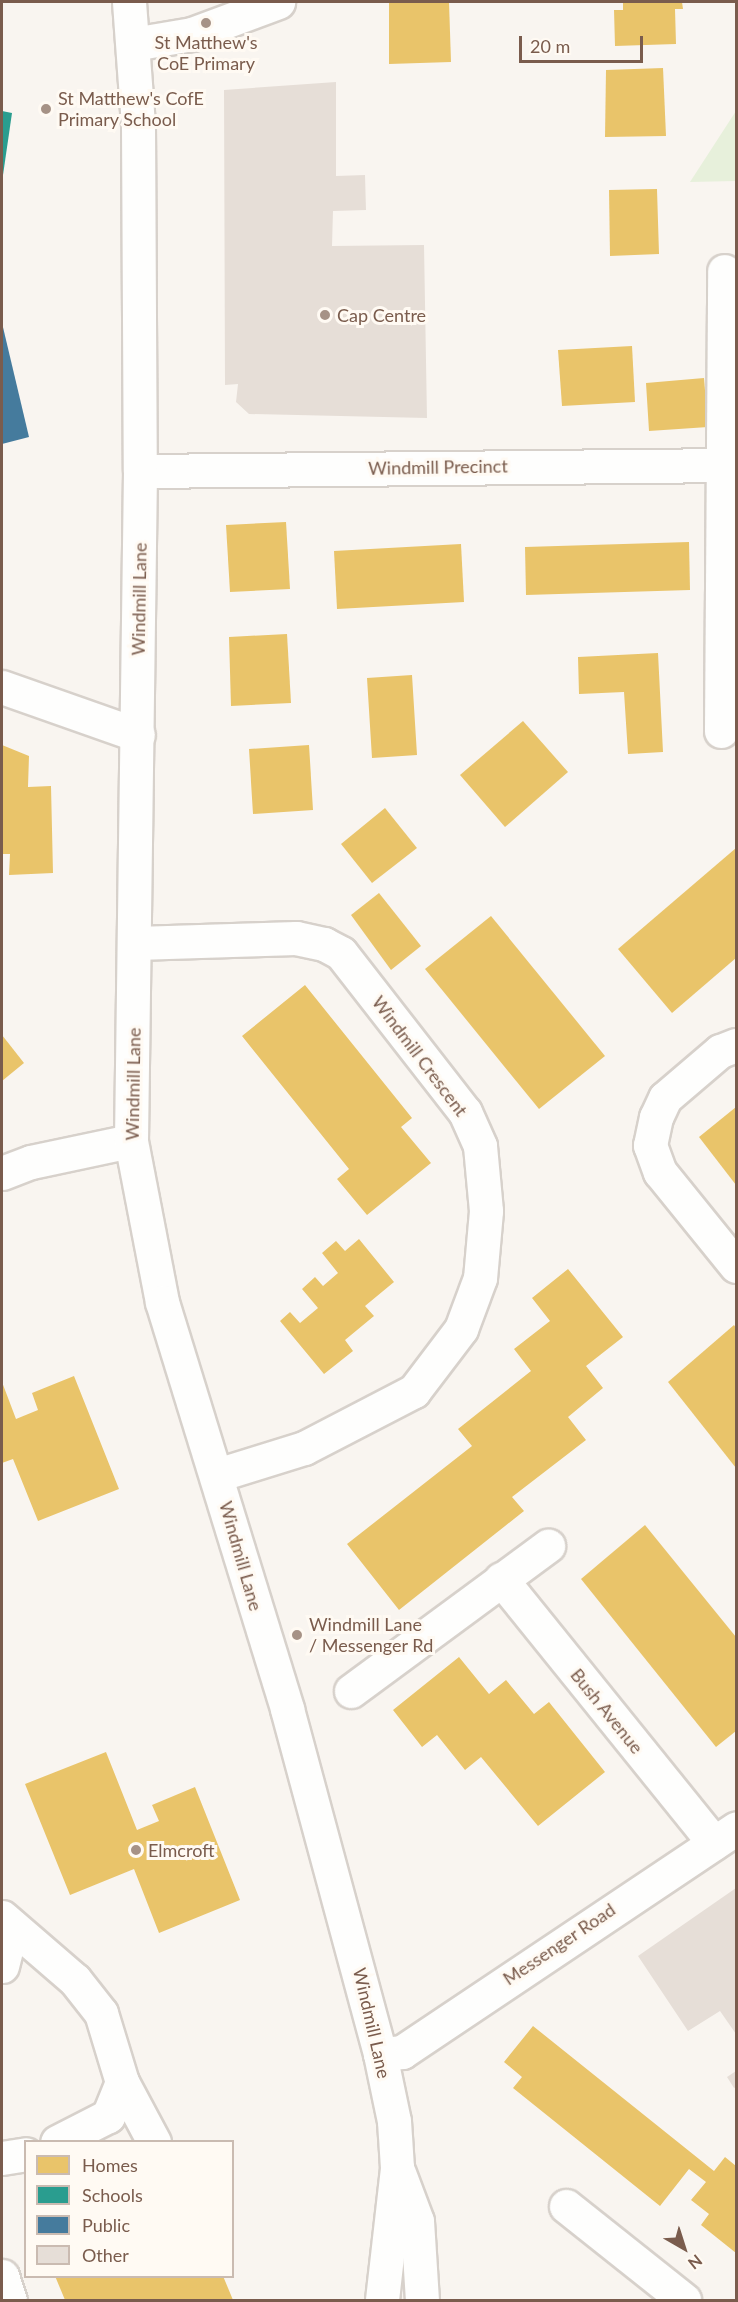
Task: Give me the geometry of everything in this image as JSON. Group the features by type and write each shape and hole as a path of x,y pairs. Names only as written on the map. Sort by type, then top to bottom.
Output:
{"street":[{"name":"Windmill Lane","path":"129,2 138,125 140,471 136,943 131,1141 162,1302 217,1474 344,1909 380,2054 394,2121 398,2168 382,2301"},
{"path":"133,44 192,34 278,2"},
{"path":"721,731 730,464 724,271"},
{"name":"Windmill Precinct","path":"140,471 730,464"},
{"path":"2,687 138,735"},
{"name":"Windmill Crescent","path":"136,943 296,938 324,944 340,953 465,1112 480,1146 486,1211 480,1278 461,1329 414,1391 304,1448 217,1474"},
{"path":"736,1045 720,1051 665,1098 656,1117 650,1145 660,1172 736,1266"},
{"path":"2,1173 31,1162 131,1141"},
{"path":"351,1691 548,1546"},
{"name":"Bush Avenue","path":"501,1579 725,1835"},
{"name":"Messenger Road","path":"380,2054 402,2052 725,1835"},
{"path":"2,1966 7,1922"},
{"path":"7,1922 75,1980 101,2013 122,2082 153,2140"},
{"path":"61,2140 108,2116 122,2082"},
{"path":"2,2158 24,2154"},
{"name":"Windmill Lane","path":"398,2168 417,2221 422,2301"},
{"path":"566,2206 684,2301"},
{"path":"2,2276 10,2301"}],"green space":[{"path":"736,111 736,181 690,182"}],"building: Homes":[{"path":"389,2 449,2 451,62 389,64"},
{"path":"623,2 682,2 683,9 675,9 676,44 615,46 614,10 623,10"},
{"path":"663,68 666,136 605,137 606,70"},
{"path":"657,189 659,254 610,256 609,190"},
{"path":"632,346 635,402 562,406 558,350"},
{"path":"704,378 708,427 649,431 646,383"},
{"path":"286,522 290,589 230,592 226,525"},
{"path":"689,542 690,590 526,595 525,547"},
{"path":"461,544 464,602 337,609 334,551"},
{"path":"287,634 291,703 231,706 229,637"},
{"path":"658,653 663,752 628,754 624,692 579,694 578,657"},
{"path":"412,675 417,755 372,758 367,678"},
{"path":"523,721 568,772 505,827 460,775"},
{"path":"2,745 29,756 28,787 51,786 53,873 9,875 10,854 2,854"},
{"path":"309,745 313,810 253,814 249,749"},
{"path":"385,808 417,848 372,883 341,844"},
{"path":"736,848 736,958 672,1013 618,949"},
{"path":"379,893 421,946 391,970 351,915"},
{"path":"491,916 605,1056 539,1109 425,969"},
{"path":"305,985 412,1118 401,1127 431,1163 367,1215 337,1179 349,1169 242,1036"},
{"path":"2,1035 24,1063 2,1081"},
{"path":"736,1107 736,1185 699,1137"},
{"path":"359,1239 394,1282 365,1306 374,1316 345,1340 353,1351 324,1374 280,1321 290,1312 300,1323 318,1308 302,1289 315,1277 323,1286 338,1273 322,1253 336,1241 345,1251"},
{"path":"568,1269 623,1337 586,1366 603,1388 568,1417 586,1440 512,1497 524,1511 399,1610 347,1544 472,1446 458,1429 531,1371 514,1349 550,1321 532,1298"},
{"path":"734,1325 736,1328 736,1468 668,1382"},
{"path":"74,1376 119,1489 38,1521 13,1459 2,1463 2,1382 16,1419 38,1410 32,1393"},
{"path":"645,1525 736,1637 736,1731 716,1747 581,1579"},
{"path":"459,1657 489,1694 506,1680 534,1714 549,1702 605,1772 538,1826 481,1757 465,1770 437,1735 422,1747 393,1710"},
{"name":"Elmcroft","path":"106,1752 137,1830 159,1821 152,1805 195,1787 240,1900 159,1933 134,1869 70,1895 25,1784"},
{"path":"533,2026 714,2171 725,2157 736,2166 736,2253 701,2225 709,2214 691,2200 706,2182 689,2169 660,2206 513,2088 522,2077 504,2062"},
{"path":"56,2278 224,2278 233,2300 65,2300"}],"building: Schools":[{"path":"2,111 12,113 3,175 2,174"}],"building: Public":[{"path":"2,323 29,437 2,444"}],"building: Other":[{"name":"Cap Centre","path":"336,82 336,176 365,175 366,210 333,211 332,246 424,245 427,418 249,414 236,402 238,384 225,385 224,90"},
{"path":"736,1888 736,2034 720,2011 688,2031 638,1956"},
{"path":"736,2071 736,2087 734,2088 727,2077"}],"place":[{"name":"St Matthew's CoE Primary","path":"206,23"},
{"name":"St Matthew's CofE Primary School","path":"46,109"},
{"name":"Cap Centre","path":"325,315"},
{"name":"Windmill Lane / Messenger Rd","path":"297,1635"},
{"name":"Elmcroft","path":"136,1850"}]}
